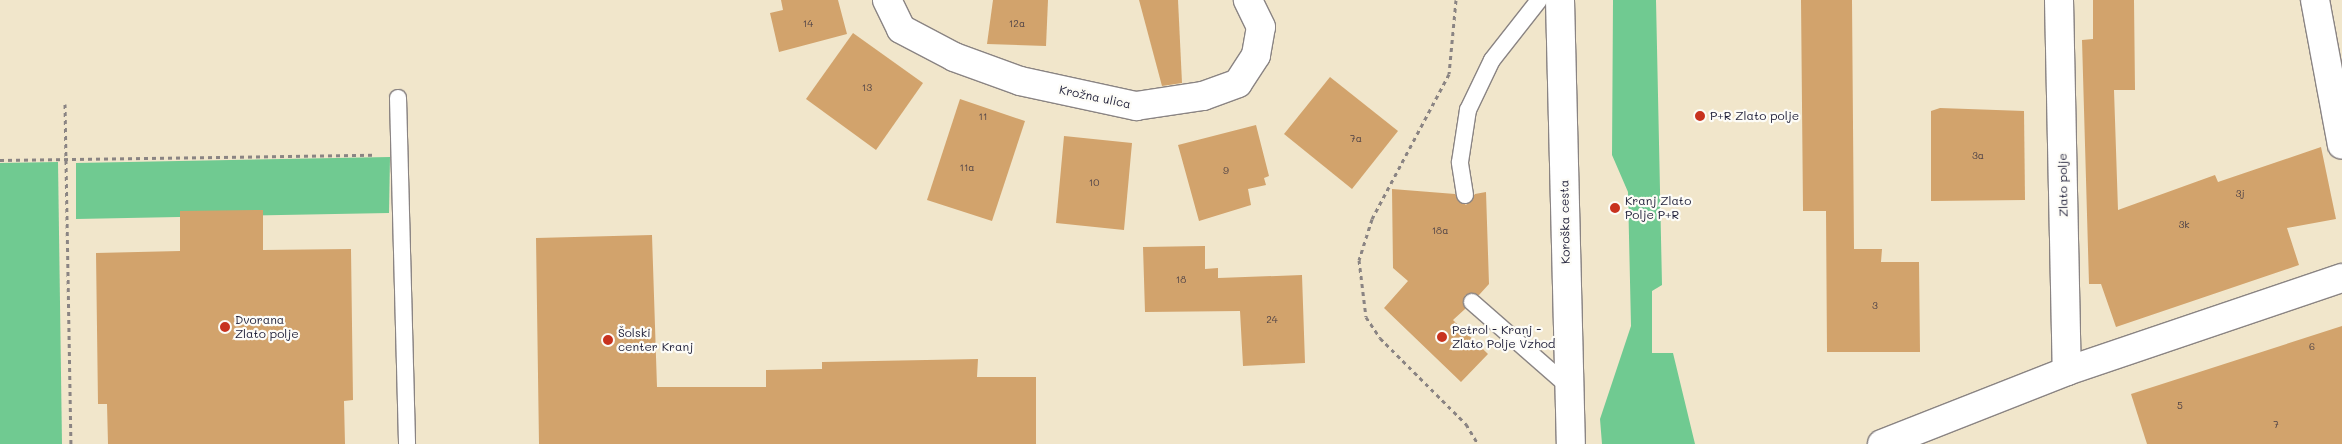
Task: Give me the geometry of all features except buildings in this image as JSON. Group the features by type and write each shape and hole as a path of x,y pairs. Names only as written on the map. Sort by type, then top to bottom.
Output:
{"street":[{"name":"Krožna ulica","path":"887,0 901,28 954,57 1020,81 1136,106 1203,96 1238,83 1256,55 1261,27 1248,0"},
{"name":"Koroška cesta","path":"1560,0 1571,444"},
{"name":"Zlato polje","path":"2059,0 2067,370"},
{"path":"2315,0 2342,145"},
{"path":"1882,444 2067,370 2342,278"}],"lane":[{"path":"1465,195 1460,162 1468,110 1492,60 1539,0"},
{"path":"398,98 407,444"},
{"path":"1472,302 1569,387"}],"path":[{"path":"1456,0 1450,74 1372,219 1359,268 1366,317 1380,338 1466,424 1478,444"},
{"path":"66,104 71,444"},
{"path":"0,160 399,155"}],"green space":[{"path":"1613,0 1656,0 1662,285 1652,291 1652,353 1673,353 1695,444 1602,444 1600,419 1631,326 1628,192 1612,155"},
{"path":"390,157 389,213 76,219 76,163"},
{"path":"58,162 62,444 0,444 0,163"}],"place":[{"name":"P+R Zlato polje","path":"1700,116"},
{"name":"Kranj Zlato Polje P+R","path":"1615,208"},
{"name":"Dvorana Zlato polje","path":"225,327"},
{"name":"Petrol - Kranj - Zlato Polje Vzhod","path":"1442,337"},
{"name":"Šolski center Kranj","path":"608,340"}]}
